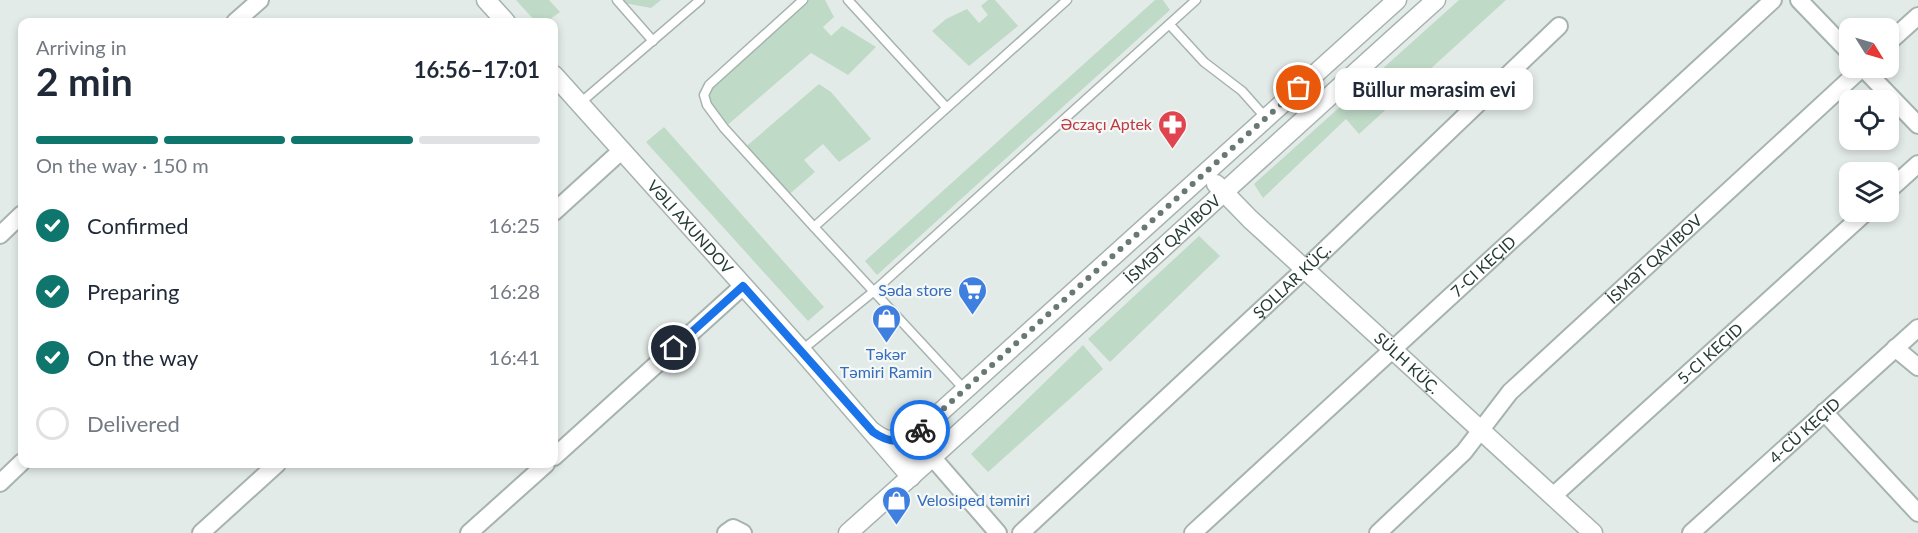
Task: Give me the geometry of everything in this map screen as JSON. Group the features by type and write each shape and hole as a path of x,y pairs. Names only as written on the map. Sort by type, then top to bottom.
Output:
{"street":[{"path":"240,18 260,0"},
{"path":"486,0 502,18"},
{"path":"873,432 881,438 894,442 906,441 914,436 1397,0"},
{"name":"7-CI KEÇID","path":"1193,533 1773,0"},
{"path":"1799,0 1839,42"},
{"path":"848,533 1432,1"},
{"path":"1899,33 1918,16"},
{"name":"ŞOLLAR KÜÇ.","path":"1021,533 1306,268 1559,26"},
{"path":"1378,533 1464,452 1510,392 1851,78"},
{"path":"1872,78 1918,125"},
{"name":"VƏLI AXUNDOV","path":"558,80 873,432 910,477"},
{"path":"558,208 621,150"},
{"path":"1899,181 1918,164"},
{"name":"SÜLH KÜÇ.","path":"1205,173 1593,533"},
{"path":"0,235 18,218"},
{"name":"5-CI KEÇID","path":"1553,496 1855,222"},
{"path":"558,453 743,286"},
{"name":"4-CÜ KEÇID","path":"1691,533 1918,328"},
{"path":"1895,348 1918,366"},
{"path":"1824,412 1918,513"},
{"path":"914,436 998,533"},
{"path":"910,477 914,436"},
{"path":"0,483 18,466"},
{"path":"201,533 273,468"},
{"path":"469,533 542,468"},
{"path":"726,533 733,528 743,533"}],"lane":[{"path":"616,0 653,40"},
{"path":"579,104 700,0"},
{"path":"803,0 709,85 704,95 707,105 724,129 965,391"},
{"path":"848,0 946,107"},
{"path":"813,227 1067,0"},
{"path":"801,351 873,292 1170,25 1185,4 1196,0"},
{"path":"1170,25 1204,62 1242,91 1266,118"}],"green space":[{"path":"516,0 549,0 560,12 552,18 532,18"},
{"path":"617,0 661,0 651,8"},
{"path":"803,0 825,0 834,17 823,27 831,36 842,26 876,47 848,75 811,53 724,128 707,105 709,85"},
{"path":"988,0 995,0 1018,26 969,66 932,31 946,19 967,9 979,23 988,15 981,6"},
{"path":"1155,0 1163,0 1170,10 877,275 865,261"},
{"path":"1459,0 1506,0 1359,134 1346,119 1263,198 1254,184"},
{"path":"819,84 831,92 871,139 839,162 823,144 804,160 815,172 786,197 742,150"},
{"path":"664,127 824,307 808,321 646,142"},
{"path":"1199,236 1220,256 1110,362 1088,339"},
{"path":"1083,345 1103,369 988,472 971,454"}],"way so far":[{"path":"920,430 1299,88"}],"place":[{"name":"Büllur mərasim evi","path":"1299,88"},
{"name":"Əczaçı Aptek","path":"1173,150"},
{"name":"Səda store","path":"973,316"},
{"name":"Tәkәr Tәmiri Ramin","path":"886,344"},
{"name":"Velosiped təmiri","path":"896,526"}],"route":[{"path":"674,348 743,286 873,432 881,438 894,442 906,441 920,430"}]}
